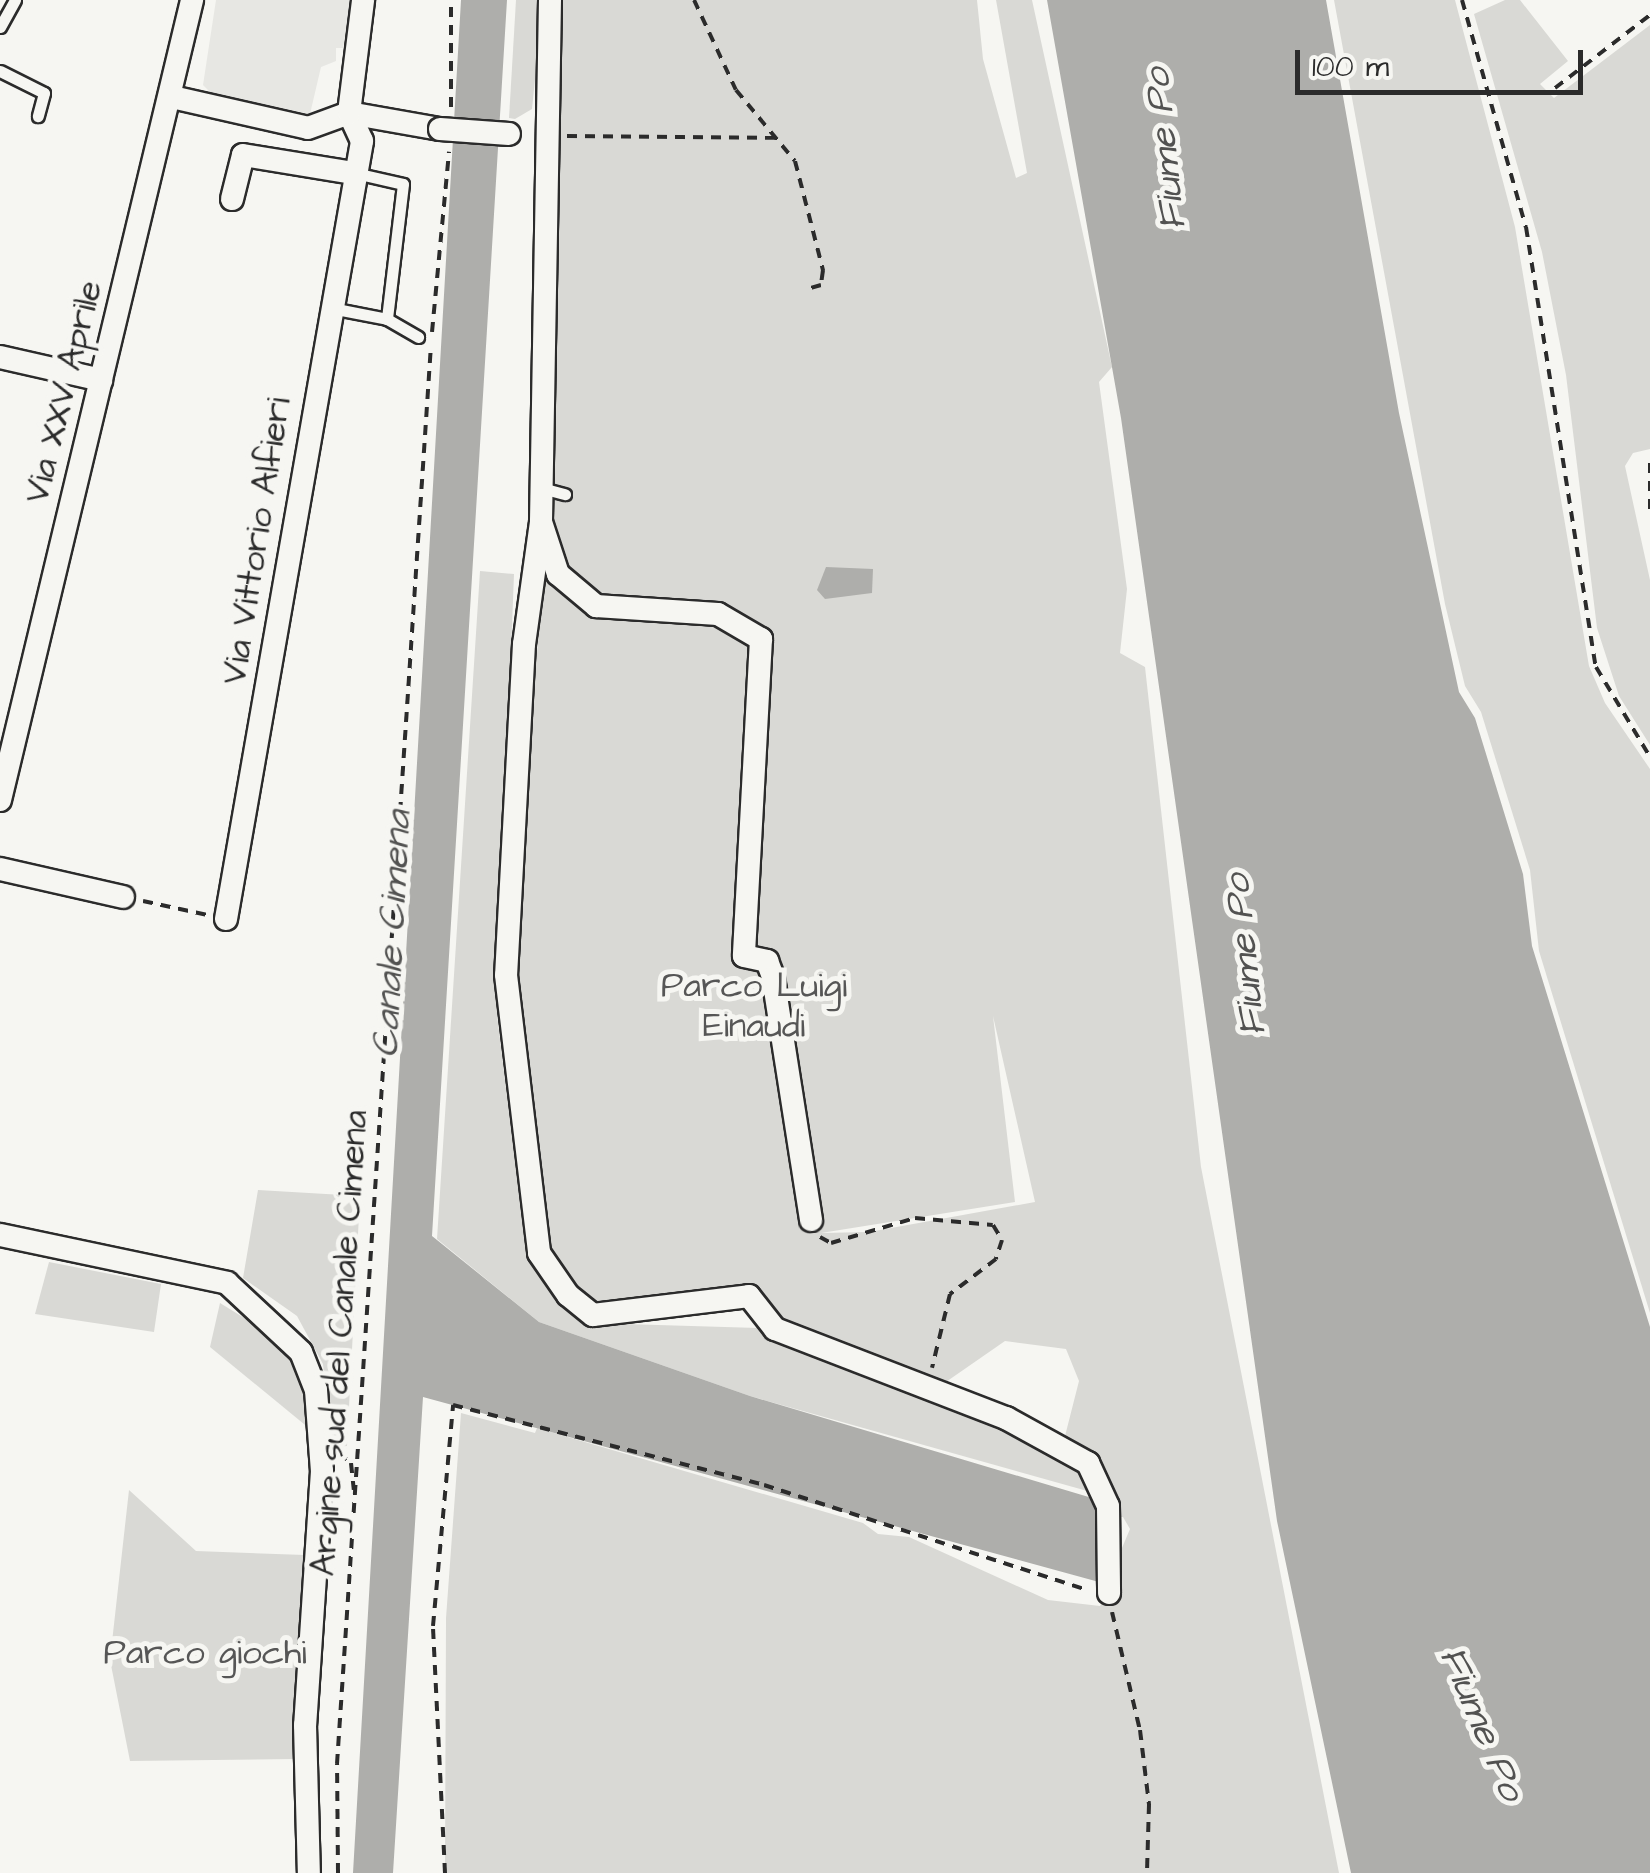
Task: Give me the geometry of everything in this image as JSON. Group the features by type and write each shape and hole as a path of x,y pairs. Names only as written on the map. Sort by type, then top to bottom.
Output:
{"street":[{"name":"Via XXV Aprile","path":"0,796 172,97 192,0"},
{"name":"Via Vittorio Alfieri","path":"226,919 353,173 362,141 349,113 364,0"},
{"path":"550,0 543,136 538,487 541,522 524,644 506,975 539,1253 568,1295 592,1315 749,1296 775,1329 841,1358 931,1386 1088,1464 1108,1506 1109,1594"},
{"path":"172,97 308,128 349,113 447,133 543,136"},
{"path":"232,199 243,155 353,173"},
{"path":"0,357 102,380"},
{"path":"541,522 558,574 596,606 718,614 760,639 744,956 767,961 773,976 811,1220"},
{"path":"0,870 124,897"},
{"path":"0,1235 206,1279 301,1352 316,1390 322,1471 306,1725 308,1873"}],"lane":[{"path":"0,27 14,0"},
{"path":"0,71 44,93 38,116"},
{"path":"353,173 403,184 387,319"},
{"path":"331,308 387,319 425,338"},
{"path":"538,487 565,494"}],"path":[{"name":"Argine sud del Canale Cimena","path":"338,1873 337,1764 425,338 447,133 451,0"},
{"path":"694,0 736,90 795,162 823,270 822,285 807,290"},
{"path":"1462,0 1526,227 1596,667 1650,757"},
{"path":"1555,88 1650,15"},
{"path":"543,136 779,138"},
{"path":"1650,463 1650,512"},
{"path":"124,897 226,919"},
{"path":"811,1220 817,1236 832,1242 916,1218 993,1225 1002,1240 996,1259 950,1294 931,1386"},
{"path":"446,1873 433,1626 453,1405 764,1485 1109,1594 1140,1730 1150,1804 1146,1873"},
{"path":"346,1454 356,1494"}],"shaded area":[{"path":"216,0 351,0 343,48 336,48 336,61 321,67 310,114 211,93 203,85"}],"green space":[{"path":"516,0 543,0 532,109 515,119 509,118"},
{"name":"Parco Luigi Einaudi","path":"560,0 977,0 983,59 1016,178 1027,173 996,0 1032,0 1112,367 1099,382 1127,589 1120,653 1145,667 1201,1167 1339,1873 445,1873 446,1618 461,1413 535,1433 537,1428 863,1523 878,1534 909,1537 1048,1600 1100,1606 1121,1572 1119,1555 1130,1529 1123,1517 1101,1519 1098,1494 750,1396 539,1322 437,1239 480,571 514,574 497,1015 526,1251 556,1301 591,1323 758,1328 835,1362 1064,1440 1079,1381 1066,1349 1005,1341 943,1384 779,1326 758,1293 595,1310 561,1278 541,1234 518,1016 522,826 543,584","holes":["993,1016 1035,1202 869,1232 821,1233 1015,1202"]},
{"path":"1334,0 1455,0 1515,227 1589,666 1605,703 1650,769 1650,1313 1539,951 1530,870 1481,712 1465,686 1445,604"},
{"path":"1505,0 1520,0 1568,61 1540,84 1554,98 1650,25 1650,449 1633,453 1625,466 1650,580 1650,745 1619,696 1597,628 1566,375 1542,252 1474,14"},
{"path":"258,1190 360,1196 347,1446 331,1447 323,1364 297,1316 243,1278"},
{"path":"49,1262 161,1284 154,1332 35,1314"},
{"path":"220,1303 275,1337 299,1374 310,1429 210,1347"},
{"name":"Parco giochi","path":"129,1490 196,1551 305,1555 294,1759 130,1761 110,1660"}],"water":[{"path":"461,0 507,0 432,1236 539,1322 750,1396 1102,1501 1099,1582 423,1397 393,1873 353,1873"},
{"name":"Fiume Po","path":"1047,0 1326,0 1399,413 1459,692 1475,718 1523,874 1532,946 1650,1327 1650,1873 1351,1873 1277,1521 1121,418"},
{"path":"826,567 873,569 872,593 825,599 817,590"}],"water label":[{"name":"Canale Cimena","path":"393,934"}]}
